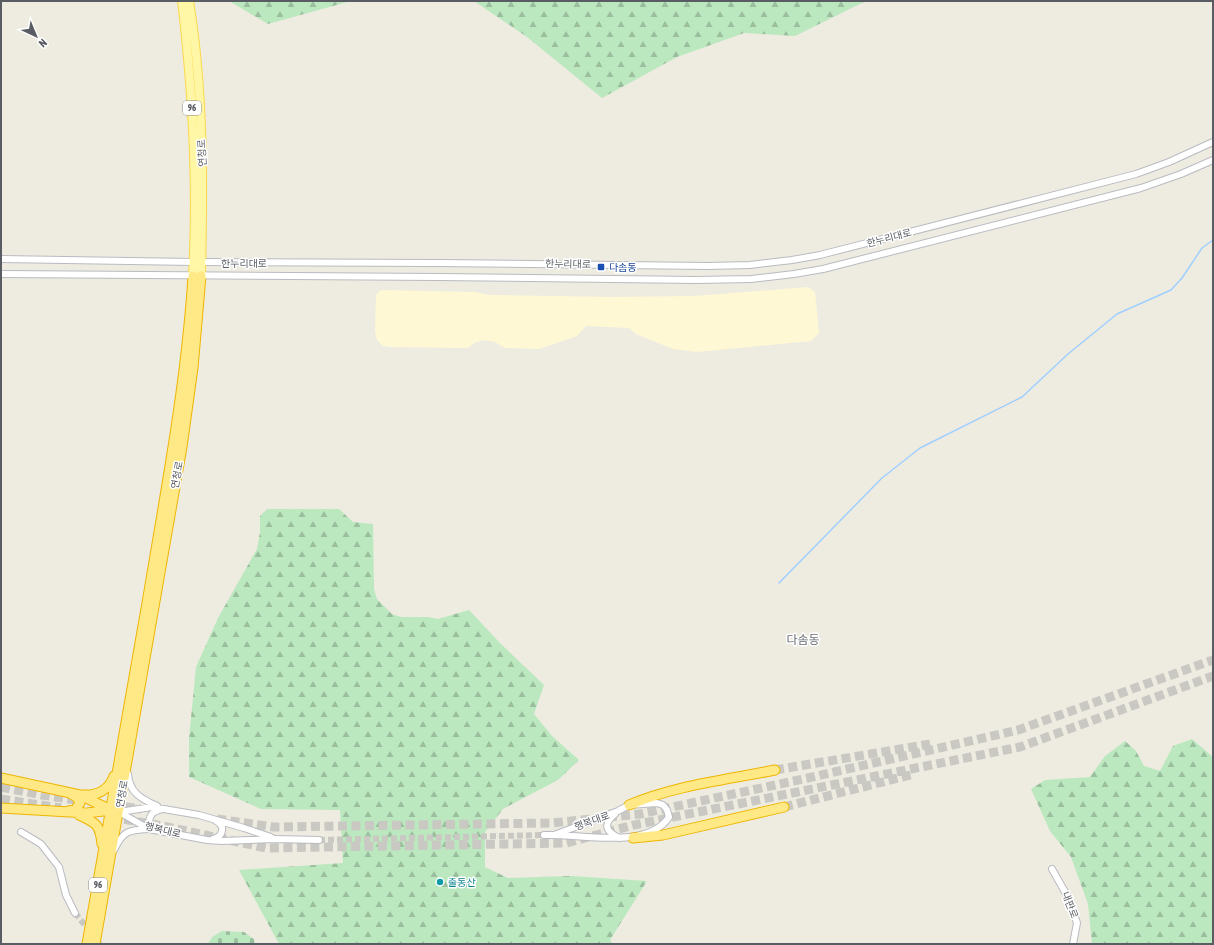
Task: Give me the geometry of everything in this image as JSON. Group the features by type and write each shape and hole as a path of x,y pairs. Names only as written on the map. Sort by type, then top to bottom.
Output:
{"highway":[{"name":"연청로","path":"95,944 107,856 174,445 197,276"},
{"path":"1,778 67,793 90,796 99,794 109,786 123,764"},
{"path":"629,805 682,787 775,770"},
{"path":"67,793 76,796 80,803 75,810 69,812"},
{"path":"80,795 115,811"},
{"path":"634,838 663,835 784,807"},
{"path":"1,808 87,813 115,811"},
{"path":"69,812 97,825 101,830 107,856"},
{"name":"연청로","path":"87,944 107,856"}],"main road":[{"name":"연청로","path":"182,1 187,40 199,216"},
{"name":"연청로","path":"189,1 194,32 203,170 198,229 197,276"}],"street":[{"name":"한누리대로","path":"1,259 696,266 750,265 820,256 1122,178 1169,162 1213,142"},
{"name":"한누리대로","path":"1,274 696,280 751,279 794,274 832,267 1007,221 1111,196 1141,188 1181,174 1213,160"},
{"path":"123,764 131,788 136,795 164,809"},
{"path":"629,805 663,805 667,810 669,817 664,824 634,838"},
{"name":"행복대로","path":"554,835 618,811 629,805"},
{"name":"행복대로","path":"115,811 152,807 164,809 213,819 275,839"},
{"path":"158,831 149,824 149,819 156,811 164,809"},
{"name":"행복대로","path":"115,811 149,829 208,840 319,840"},
{"path":"618,811 608,820 607,826 609,831 619,838"},
{"path":"208,840 216,839 222,832 220,822 213,819"},
{"path":"107,856 123,835 131,830 149,829"},
{"path":"21,832 41,844 59,867 66,895 75,913"},
{"name":"행복대로","path":"544,835 634,838"},
{"name":"내판로","path":"1052,869 1069,899 1076,918 1077,923 1073,944"}],"shaded area":[{"path":"808,287 815,292 819,333 811,341 697,352 673,349 636,334 629,328 586,326 577,336 539,349 505,348 495,342 485,340 476,342 468,348 391,347 383,346 377,340 375,332 376,295 381,290 475,292 489,295 613,297 694,296"}],"green space":[{"path":"229,1 351,1 268,24"},
{"path":"474,1 866,1 795,36 744,33 677,57 602,98 527,37"},
{"path":"267,509 339,509 353,522 373,524 374,589 377,599 392,614 401,617 428,617 438,619 469,610 501,644 544,685 534,714 552,736 579,760 558,780 503,809 485,832 485,867 508,878 571,876 647,881 610,940 613,944 279,944 239,870 343,863 340,810 261,809 189,777 189,738 196,667 218,618 257,549 260,532 260,516"},
{"path":"1192,739 1213,757 1213,944 1092,944 1088,904 1071,857 1050,831 1031,789 1045,780 1090,777 1105,756 1125,741 1136,751 1144,766 1160,771 1173,746"},
{"path":"222,931 244,932 254,939 255,944 208,944 212,937"}],"waterway":[{"path":"779,583 882,478 920,448 1022,397 1068,354 1117,314 1171,290 1182,278 1202,248 1213,240"}],"tunnel":[{"path":"217,819 274,827 552,823 640,814 808,778 1018,730 1213,660"},
{"path":"111,817 163,826 266,848 566,843 634,825 1020,747 1213,676"},
{"path":"775,770 930,744"},
{"path":"784,807 914,774"},
{"path":"1,787 83,801"},
{"path":"1,799 61,808"},
{"path":"112,805 141,809"},
{"path":"319,840 544,835"},
{"path":"75,913 100,944"}],"place":[{"name":"다솜동","path":"601,267"},
{"name":"출동산","path":"440,882"}],"district":[{"name":"다솜동","path":"803,640"}]}
